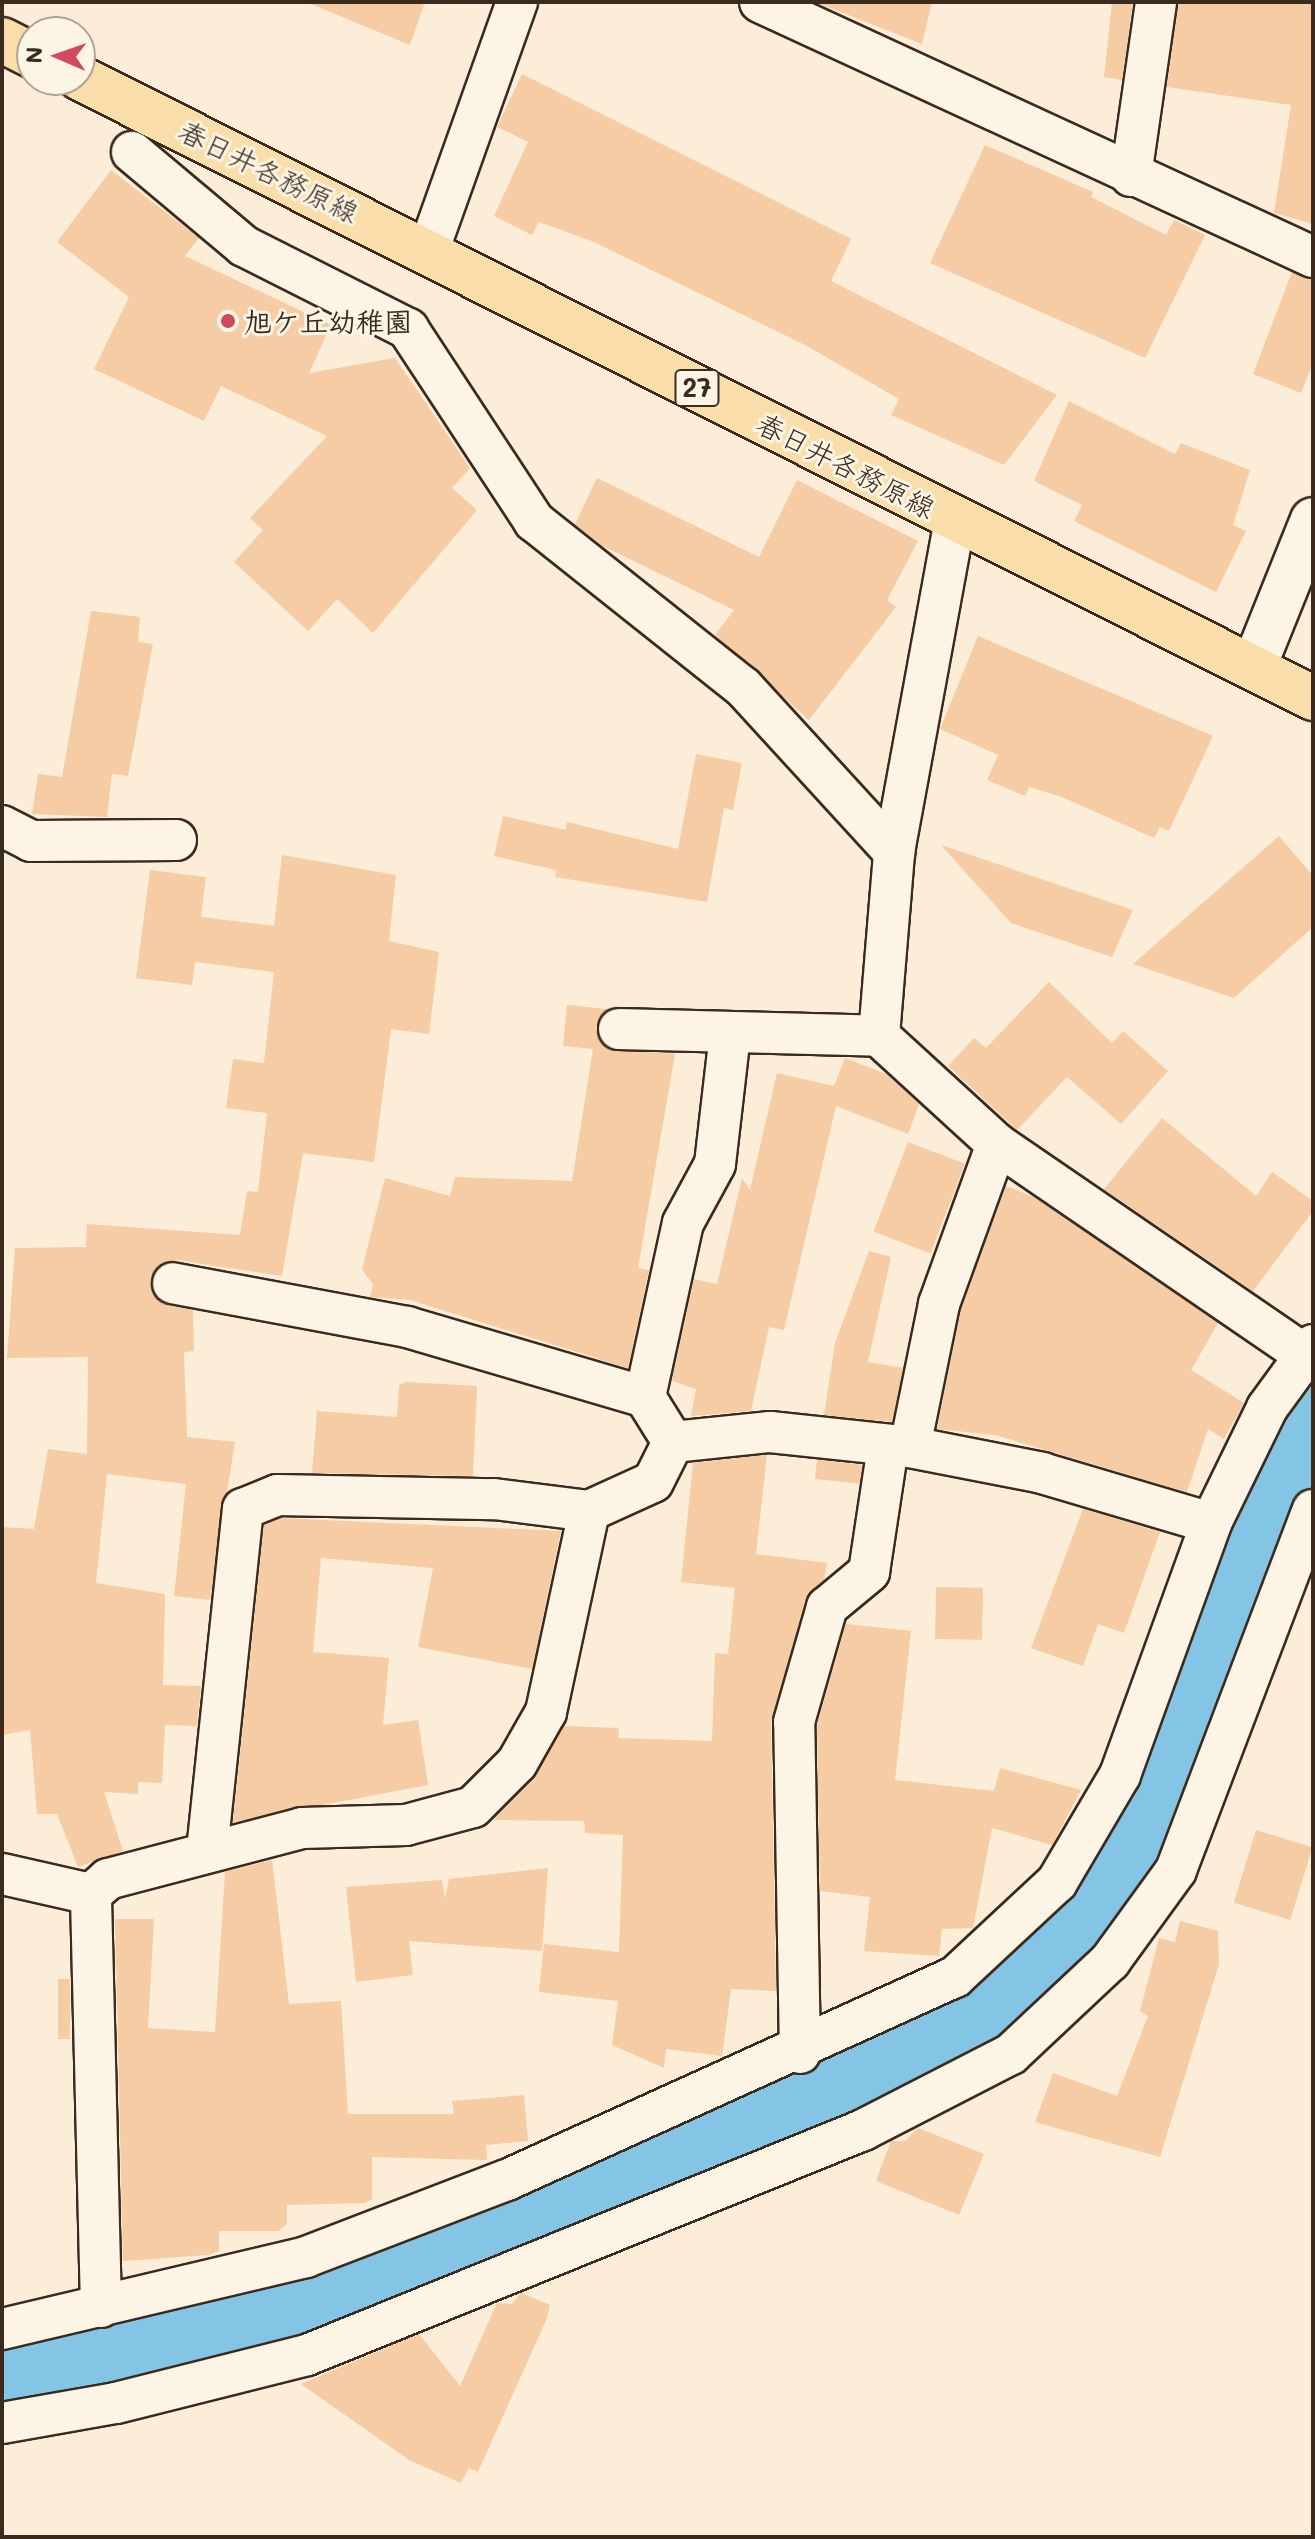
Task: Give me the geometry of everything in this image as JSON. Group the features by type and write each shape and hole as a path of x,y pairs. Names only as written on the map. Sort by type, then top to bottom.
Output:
{"main road":[{"name":"春日井各務原線","path":"96,86 429,249 955,521 1255,664 1313,698"}],"street":[{"path":"429,249 517,2"},
{"path":"760,2 835,18 1131,176 1313,257"},
{"path":"1131,176 1156,2"},
{"path":"132,152 244,246 408,329 534,521 743,687 894,852"},
{"path":"1255,664 1313,520"},
{"path":"879,1036 894,852 955,521"},
{"path":"2,826 31,841 176,840"},
{"path":"2,2329 306,2257 800,2053 955,1977 1057,1882 1120,1775 1211,1523 1309,1354 997,1144 879,1036 619,1029"},
{"path":"645,1397 683,1223 715,1164 730,1034"},
{"path":"800,2053 794,1722 827,1607 869,1572 899,1447 939,1304 997,1144"},
{"path":"173,1283 407,1327 645,1397 673,1442"},
{"path":"673,1442 770,1432 899,1447 1042,1473 1211,1523"},
{"path":"207,1851 243,1509 277,1495 494,1499 589,1511 653,1482 673,1442"},
{"path":"2,2423 116,2403 307,2355 863,2130 1011,2054 1110,1961 1176,1870 1313,1510"},
{"path":"101,2307 91,1894 108,1879 302,1828 406,1825 473,1807 517,1763 546,1712 589,1511"},
{"path":"2,1874 91,1894"}],"building":[{"path":"306,2 425,2 410,45"},
{"path":"815,2 932,2 922,44"},
{"path":"1112,2 1133,2 1122,80 1104,77"},
{"path":"1178,2 1313,2 1313,224 1274,213 1291,105 1167,87"},
{"path":"522,74 851,239 831,281 1057,395 1004,465 891,415 899,399 805,345 594,242 539,222 532,235 494,216 528,142 497,127"},
{"path":"985,145 1093,192 1091,197 1166,235 1174,220 1205,235 1145,358 930,263"},
{"path":"111,170 199,238 185,256 331,325 309,373 395,358 470,468 452,488 477,510 373,633 337,599 308,631 234,562 263,530 250,518 327,436 221,386 204,421 94,369 129,297 57,242"},
{"path":"1292,272 1313,280 1313,363 1301,393 1253,374"},
{"path":"1069,401 1175,454 1181,443 1250,470 1233,525 1246,531 1216,592 1074,521 1082,505 1034,481"},
{"path":"597,478 759,557 797,480 918,541 887,600 896,607 809,720 715,635 734,610 601,545 575,524"},
{"path":"91,611 140,617 138,642 153,644 128,776 112,774 107,817 32,814 38,774 62,777"},
{"path":"978,636 1213,736 1169,831 1160,827 1154,838 1062,797 1029,787 1025,796 987,780 998,755 940,729"},
{"path":"696,754 742,763 733,810 724,808 707,902 555,877 556,870 494,856 503,816 566,830 567,822 678,849"},
{"path":"1279,836 1313,876 1313,927 1234,998 1133,964"},
{"path":"941,845 1133,910 1112,957 1011,923"},
{"path":"282,855 396,875 389,941 439,952 429,1034 391,1029 374,1162 303,1153 282,1276 176,1260 151,1278 159,1301 193,1310 194,1351 184,1352 187,1437 235,1442 210,1600 174,1596 186,1484 107,1474 96,1583 165,1594 163,1685 201,1686 197,1726 165,1725 162,1783 138,1782 138,1794 104,1792 123,1851 78,1867 57,1814 37,1814 30,1730 2,1735 2,1527 34,1529 48,1449 87,1454 88,1357 7,1358 15,1248 86,1247 87,1224 240,1235 247,1191 258,1192 267,1113 226,1108 233,1059 264,1063 274,972 195,962 192,985 136,978 150,870 206,877 201,917 274,926"},
{"path":"1049,982 1112,1043 1123,1031 1168,1071 1121,1124 1067,1077 1017,1130 948,1066 974,1038 986,1048"},
{"path":"567,1005 607,1009 596,1029 608,1049 675,1054 638,1268 649,1270 628,1368 410,1300 370,1297 373,1285 362,1269 385,1178 450,1196 455,1177 572,1181 593,1049 563,1046"},
{"path":"845,1058 886,1074 919,1104 908,1134 836,1106 784,1330 769,1327 751,1411 691,1416 696,1389 672,1381 694,1279 717,1284 742,1178 750,1190 777,1073 834,1086"},
{"path":"1162,1118 1256,1196 1272,1172 1313,1201 1313,1211 1253,1291 1104,1189"},
{"path":"908,1142 965,1164 931,1253 874,1232"},
{"path":"1006,1186 1034,1197 1218,1323 1191,1370 1244,1403 1224,1439 1208,1429 1187,1492 995,1435 937,1429 961,1310"},
{"path":"869,1251 891,1257 868,1362 903,1368 892,1422 824,1415 835,1343"},
{"path":"406,1382 477,1386 473,1476 312,1473 317,1411 397,1417 399,1385"},
{"path":"767,1455 756,1554 827,1563 824,1580 805,1601 771,1722 776,1991 731,1989 722,2056 666,2049 664,2068 612,2045 618,2001 539,1992 544,1944 619,1952 623,1835 585,1833 584,1821 493,1820 534,1779 564,1726 619,1728 618,1738 712,1741 715,1653 728,1654 735,1588 681,1582 693,1463"},
{"path":"817,1460 862,1465 860,1484 815,1479"},
{"path":"1083,1509 1160,1532 1124,1633 1098,1624 1083,1666 1031,1648"},
{"path":"281,1518 561,1531 532,1669 418,1647 433,1568 321,1558 313,1652 389,1658 383,1725 418,1720 428,1785 233,1822 264,1525"},
{"path":"936,1587 983,1588 982,1640 935,1639"},
{"path":"846,1624 911,1631 895,1780 994,1791 1000,1768 1081,1790 1052,1845 992,1828 973,1928 942,1929 939,1956 864,1951 870,1897 820,1891 817,1725"},
{"path":"1256,1830 1312,1847 1290,1920 1234,1903"},
{"path":"272,1860 289,2004 341,2001 348,2114 454,2114 452,2101 524,2095 528,2141 486,2145 487,2160 372,2157 372,2199 365,2203 287,2205 287,2224 278,2231 219,2231 219,2251 208,2255 123,2261 115,1919 154,1919 148,2028 215,2032 225,1872"},
{"path":"548,1868 542,1951 409,1941 413,1975 356,1982 346,1887 442,1880 445,1899 449,1879"},
{"path":"1180,1921 1218,1931 1219,1964 1160,2157 1035,2122 1053,2073 1117,2096 1148,2016 1140,2011 1159,1938 1175,1942"},
{"path":"58,1979 70,1979 70,2039 58,2039"},
{"path":"918,2128 984,2154 959,2215 876,2181 891,2141 905,2141"},
{"path":"521,2293 550,2305 547,2318 478,2472 469,2468 461,2483 409,2460 301,2384 419,2334 460,2386 497,2303 512,2304"}],"waterway":[{"path":"2,2374 229,2330 364,2288 828,2094 976,2013 1074,1930 1148,1824 1261,1513 1313,1429"}],"place":[{"name":"旭ケ丘幼稚園","path":"228,321"}]}
